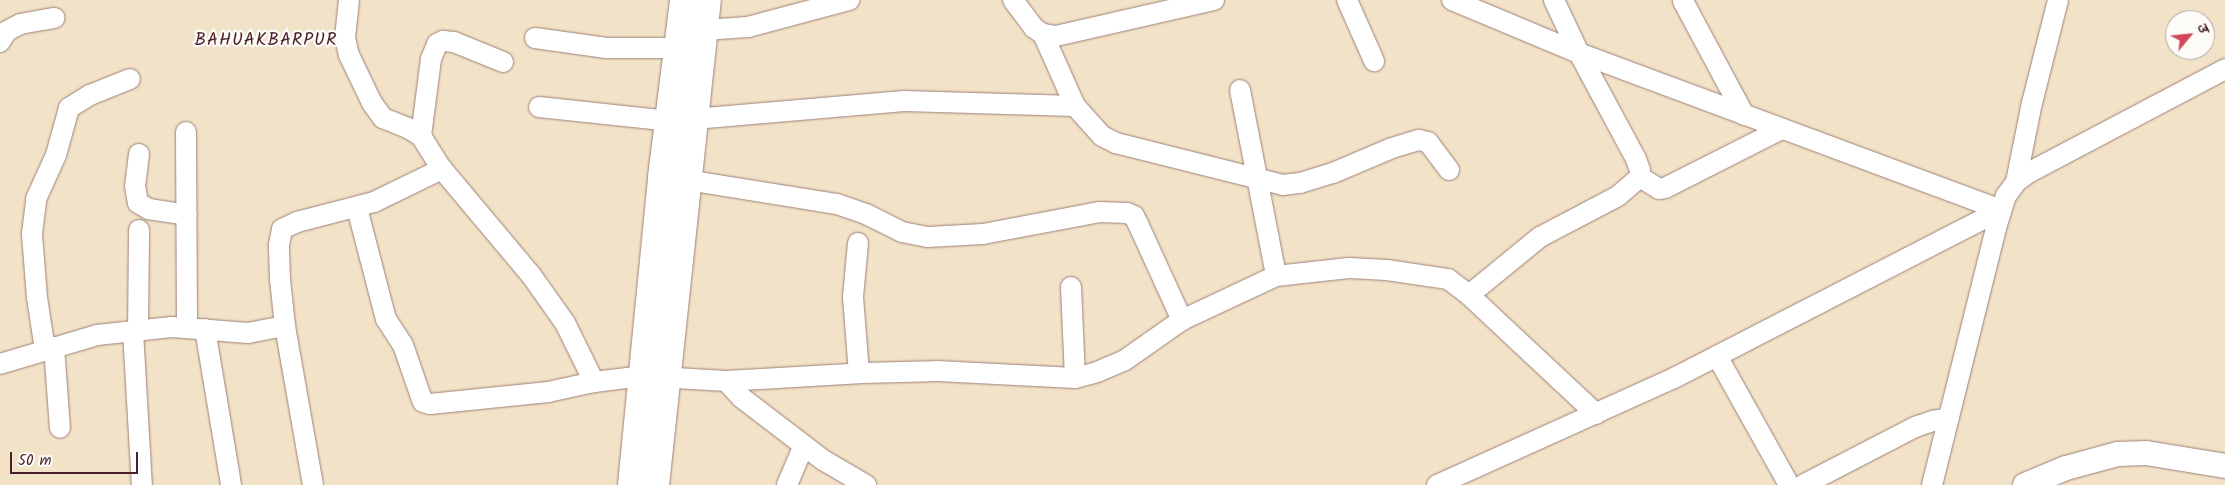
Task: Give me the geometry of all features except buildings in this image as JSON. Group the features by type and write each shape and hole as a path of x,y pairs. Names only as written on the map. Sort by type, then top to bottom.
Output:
{"main road":[{"path":"632,485 654,376 687,180 681,120 678,48 684,0"},
{"path":"655,485 654,376 681,120 704,30 707,0"}],"street":[{"path":"349,0 346,38 356,74 372,104 383,118 408,128 421,136 442,169 532,275 558,311 594,382"},
{"path":"704,30 748,27 849,0"},
{"path":"1013,0 1034,28 1043,34 1056,36 1214,0"},
{"path":"1347,0 1374,61"},
{"path":"1452,0 1579,53 2001,210"},
{"path":"1468,295 1540,237 1618,196 1640,177 1640,170 1636,159 1579,53 1554,0"},
{"path":"2016,182 2032,103 2058,0"},
{"path":"1682,1 1744,115"},
{"path":"0,42 7,31 20,24 54,18"},
{"path":"1043,34 1074,106 1102,136 1116,143 1283,185 1300,184 1419,140 1428,142 1449,170"},
{"path":"535,38 606,48 678,48"},
{"path":"421,136 431,59 437,44 443,41 454,42 503,62"},
{"path":"1932,485 2006,196 2016,182 2030,172 2225,69"},
{"path":"60,428 49,348 37,298 32,234 36,199 56,154 69,108 90,95 130,79"},
{"path":"1240,90 1276,276"},
{"path":"539,107 681,120 904,101 1074,106"},
{"path":"1640,177 1659,190 1666,188 1782,129"},
{"path":"186,132 187,215 196,328 231,485"},
{"path":"139,154 135,186 138,203 149,209 187,215"},
{"path":"313,485 285,326 280,279 279,245 282,228 297,222 357,208 442,169"},
{"path":"687,180 837,204 866,214 902,232 928,237 983,234 1099,212 1127,213 1134,216 1182,320"},
{"path":"357,208 386,319 403,345 424,402 438,404 494,399 548,392 594,382 654,376 726,381 859,373 937,371 1075,378 1097,372 1125,360 1182,320 1276,276 1349,268 1387,270 1448,279 1468,295 1596,414"},
{"path":"1437,485 1596,414 1717,356 2001,210"},
{"path":"139,230 136,330 142,485"},
{"path":"858,243 852,297 859,373"},
{"path":"1071,287 1075,378"},
{"path":"0,364 97,335 136,330 196,328 248,333 285,326"},
{"path":"1717,356 1789,485"},
{"path":"726,381 742,398 822,460 866,485"},
{"path":"1803,485 1914,428 1932,421 1949,418"},
{"path":"787,485 804,445"},
{"path":"2025,485 2066,468 2118,454 2146,453 2225,466"}],"district":[{"name":"BAHUAKBARPUR","path":"266,41"}]}
